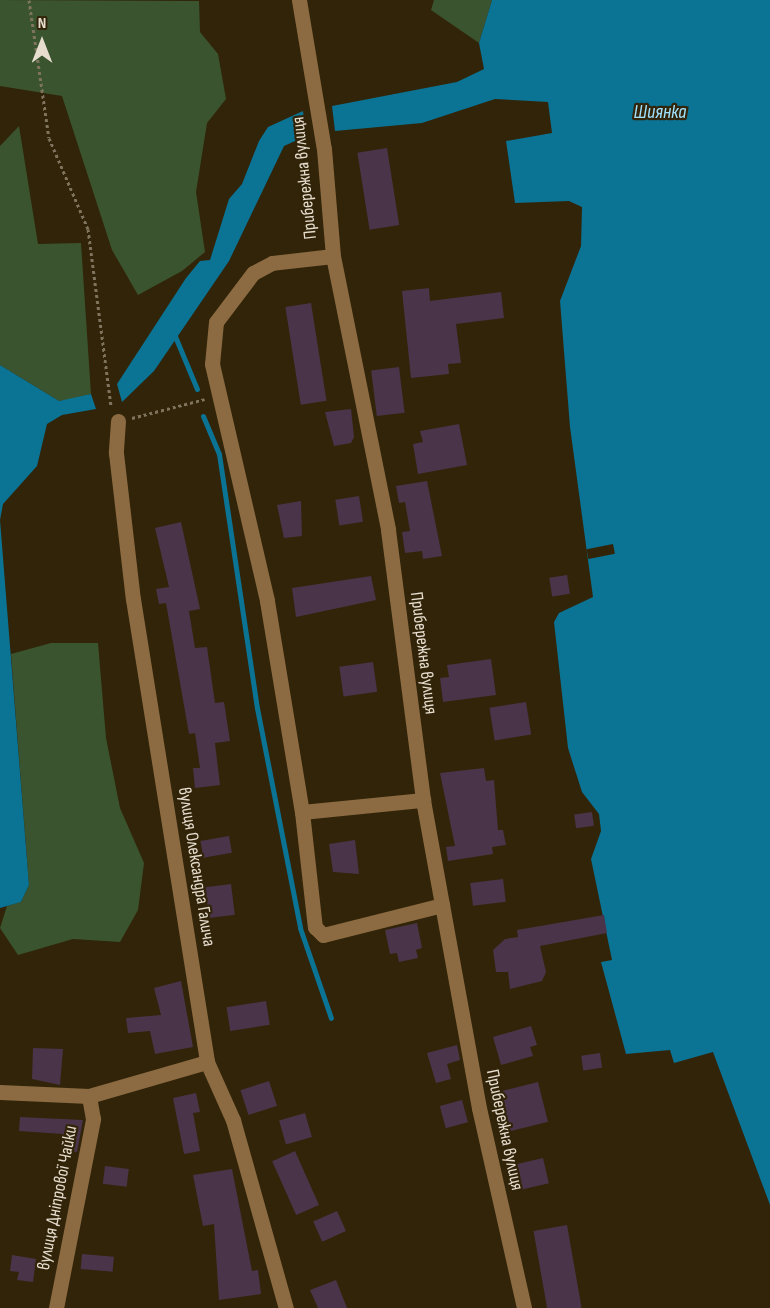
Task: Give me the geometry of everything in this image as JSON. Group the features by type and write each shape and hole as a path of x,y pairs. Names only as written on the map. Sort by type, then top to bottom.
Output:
{"street":[{"name":"Прибережна вулиця","path":"299,0 324,149 333,256 388,530 423,800 478,1108 524,1308"},
{"path":"333,256 272,262 237,289 212,337 218,396 267,601 302,812 315,927 323,935 442,905"},
{"name":"вулиця Олександра Галича","path":"118,421 116,453 133,599 207,1062 233,1120 286,1308"},
{"path":"302,812 423,800"},
{"path":"0,1092 89,1096 207,1062"},
{"name":"вулиця Дніпрової Чайки","path":"56,1308 93,1119 89,1096"}],"path":[{"path":"29,0 49,138 88,230 104,367 118,421 218,396"}],"green space":[{"path":"0,0 199,1 200,32 218,54 226,99 207,123 196,192 205,252 182,271 138,295 112,250 62,96 0,86"},
{"path":"434,0 492,0 479,43 431,10"},
{"path":"19,126 38,244 81,243 91,394 69,400 59,401 0,365 0,146"},
{"path":"51,643 98,643 106,738 120,808 144,863 138,910 120,942 73,939 18,955 0,928 7,906 21,902 29,885 11,654"}],"water":[{"name":"Шиянка","path":"492,0 770,0 770,1205 713,1052 674,1063 670,1050 626,1054 601,962 612,960 591,859 601,831 599,814 582,792 568,748 554,622 559,613 593,597 570,427 560,301 581,246 582,207 569,201 515,203 506,141 552,133 548,102 495,99 422,123 335,131 332,106 457,82 484,69 479,43"},
{"path":"303,111 306,136 284,146 229,261 154,371 122,402 117,384 186,278 200,261 210,260 229,199 242,184 259,141 268,127"},
{"path":"0,365 59,401 91,394 96,409 62,415 47,424 37,466 3,504 0,520"},
{"path":"0,520 29,885 21,902 0,908"}],"pier":[{"path":"613,544 615,554 588,559 586,549"}],"building":[{"path":"387,148 399,225 370,230 357,153"},
{"path":"429,288 430,301 501,292 504,318 456,324 461,363 448,364 449,374 411,378 402,291"},
{"path":"311,303 326,401 301,405 285,307"},
{"path":"399,367 405,413 377,416 371,370"},
{"path":"351,409 354,437 351,443 334,446 325,412"},
{"path":"459,424 467,465 418,474 413,444 423,442 420,431"},
{"path":"427,481 442,556 423,559 422,551 405,553 402,532 410,531 405,502 399,503 396,486"},
{"path":"359,496 363,522 339,525 335,500"},
{"path":"301,501 302,536 284,538 277,505"},
{"path":"181,522 200,609 189,611 195,648 207,647 215,703 224,702 230,741 215,743 220,785 195,788 193,768 200,768 195,733 189,734 166,603 159,604 156,589 169,587 155,528"},
{"path":"567,575 570,594 552,597 549,578"},
{"path":"371,576 376,600 296,617 292,588"},
{"path":"491,659 496,695 443,702 440,678 449,677 447,665"},
{"path":"373,662 377,692 344,696 339,667"},
{"path":"526,702 531,735 495,740 489,708"},
{"path":"484,768 486,781 494,780 498,830 503,830 506,845 492,847 493,854 448,861 446,847 455,846 440,773"},
{"path":"592,812 594,826 576,828 574,815"},
{"path":"229,836 232,853 203,858 200,841"},
{"path":"355,840 359,874 333,872 329,844"},
{"path":"503,879 506,902 473,906 470,883"},
{"path":"231,884 235,915 209,918 205,887"},
{"path":"604,915 607,933 540,946 546,972 542,981 510,989 508,972 496,972 493,950 505,939 518,937 517,930"},
{"path":"417,923 422,948 416,950 418,958 399,962 397,953 390,954 385,930"},
{"path":"181,981 193,1047 155,1054 150,1031 128,1033 126,1018 161,1015 154,988"},
{"path":"266,1001 270,1025 230,1031 226,1007"},
{"path":"531,1026 537,1045 530,1047 533,1056 501,1065 493,1037"},
{"path":"457,1045 460,1060 447,1064 451,1079 436,1083 427,1053"},
{"path":"33,1048 63,1049 60,1085 32,1079"},
{"path":"600,1053 602,1068 583,1070 581,1056"},
{"path":"269,1081 277,1106 249,1115 240,1090"},
{"path":"538,1082 548,1122 499,1134 489,1094"},
{"path":"196,1093 200,1112 193,1113 200,1151 184,1154 173,1098"},
{"path":"462,1100 468,1122 446,1128 440,1106"},
{"path":"305,1113 312,1137 286,1144 279,1120"},
{"path":"20,1117 83,1120 77,1152 61,1150 63,1134 19,1131"},
{"path":"295,1151 319,1205 296,1215 272,1161"},
{"path":"543,1158 549,1183 517,1191 511,1165"},
{"path":"105,1166 129,1169 127,1187 103,1184"},
{"path":"232,1169 252,1271 258,1270 261,1294 219,1300 214,1224 203,1226 193,1175"},
{"path":"337,1211 346,1231 322,1242 313,1222"},
{"path":"567,1225 582,1308 547,1308 534,1231"},
{"path":"82,1254 114,1257 113,1272 81,1269"},
{"path":"12,1255 36,1259 33,1282 17,1280 19,1272 10,1271"},
{"path":"336,1280 347,1308 318,1308 310,1290"}],"waterway":[{"path":"172,329 197,389"},
{"path":"203,416 219,454 257,708 300,928 331,1018"}]}
